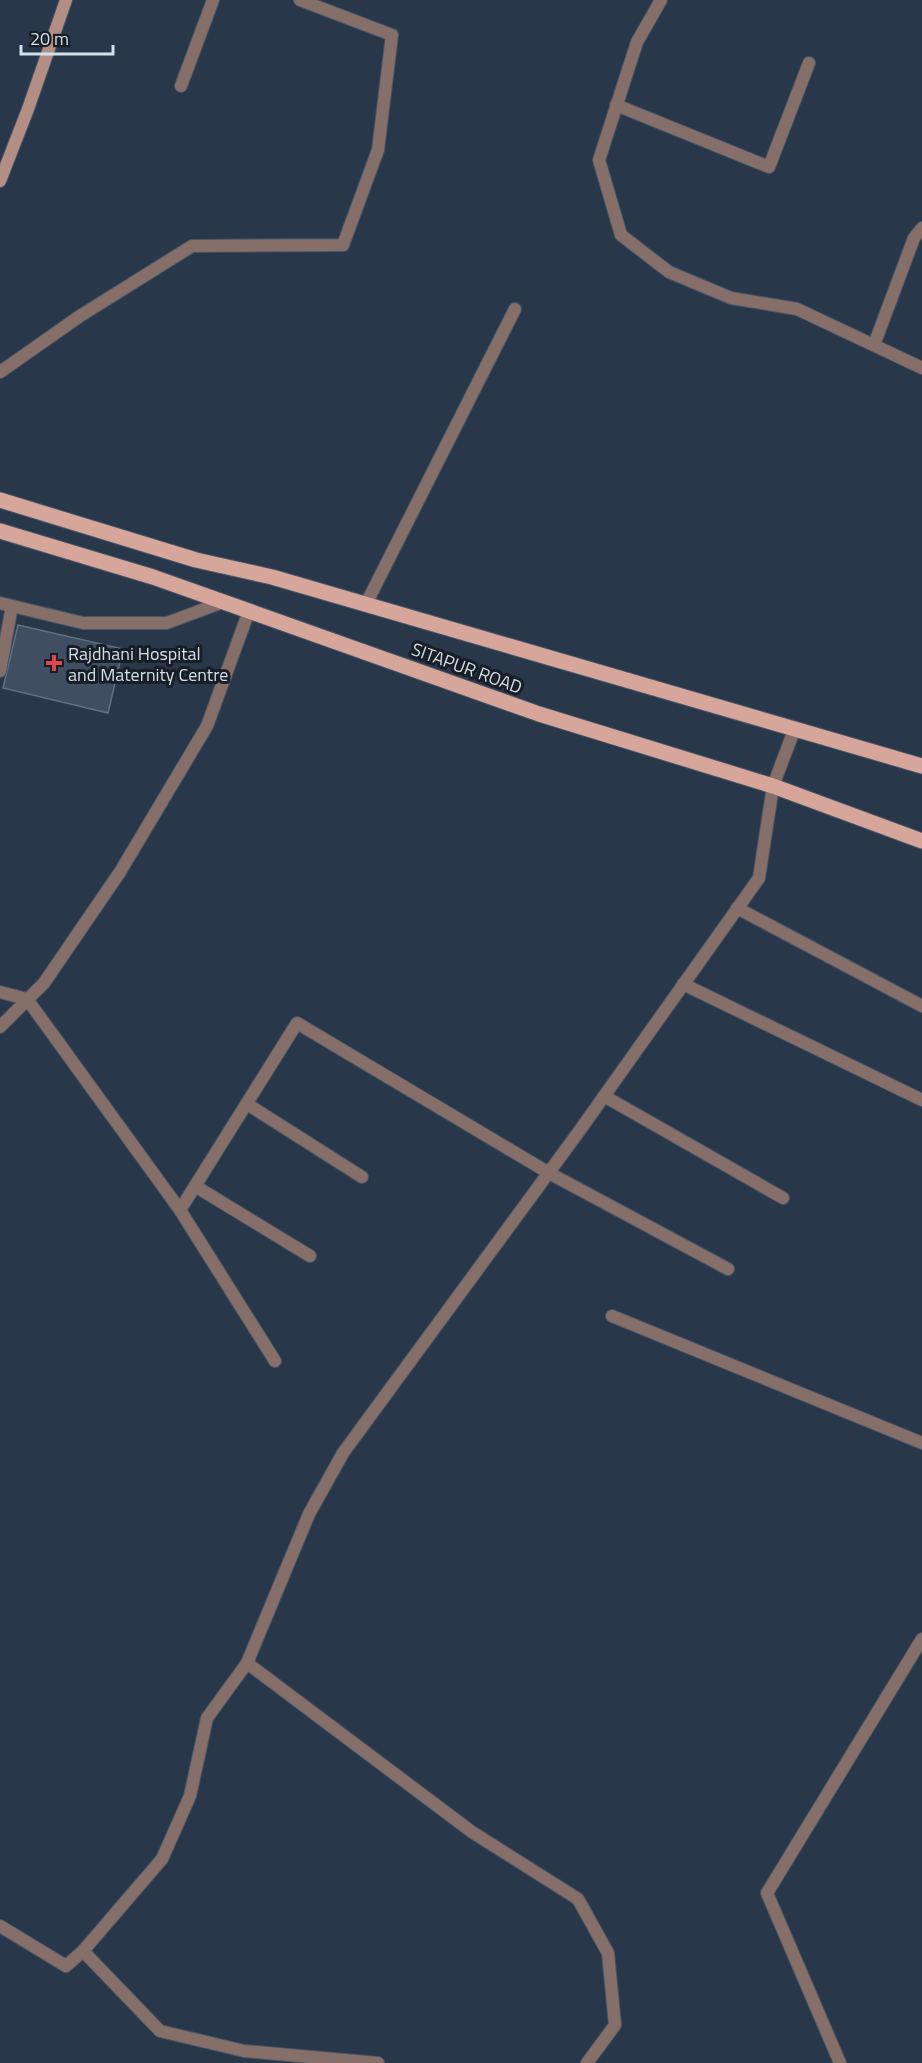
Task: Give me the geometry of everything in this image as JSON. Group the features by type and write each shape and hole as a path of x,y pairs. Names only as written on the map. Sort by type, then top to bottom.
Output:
{"main road":[{"path":"0,181 66,0"},
{"name":"SITAPUR ROAD","path":"0,500 196,560 272,577 922,766"},
{"name":"SITAPUR ROAD","path":"0,531 153,577 539,714 773,786 922,841"}],"street":[{"path":"181,86 213,0"},
{"path":"0,372 80,316 192,246 343,244 378,150 392,35 300,0"},
{"path":"661,0 637,42 599,160 621,235 669,272 731,298 797,309 922,368"},
{"path":"616,105 769,167 809,63"},
{"path":"874,345 914,238 922,228"},
{"path":"366,604 514,309"},
{"path":"0,671 6,604 83,623 167,623 223,602"},
{"path":"0,1027 44,983 120,872 207,726 249,611"},
{"path":"0,1926 66,1966 84,1951 162,1858 190,1796 207,1718 248,1663 309,1514 343,1453 549,1173 759,878 773,786 795,728"},
{"path":"737,908 922,1006"},
{"path":"683,984 922,1100"},
{"path":"0,992 27,999 180,1209 275,1361"},
{"path":"180,1209 297,1023 549,1173 729,1269"},
{"path":"604,1096 783,1198"},
{"path":"246,1104 362,1177"},
{"path":"195,1186 310,1256"},
{"path":"612,1316 922,1443"},
{"path":"840,2063 767,1893 920,1647"},
{"path":"248,1663 472,1832 578,1899 608,1953 615,2025 587,2063"},
{"path":"84,1951 160,2031 244,2051 378,2063"}],"building":[{"path":"18,625 123,649 108,713 3,688"}],"place":[{"name":"Rajdhani Hospital and Maternity Centre","path":"54,663"}]}
